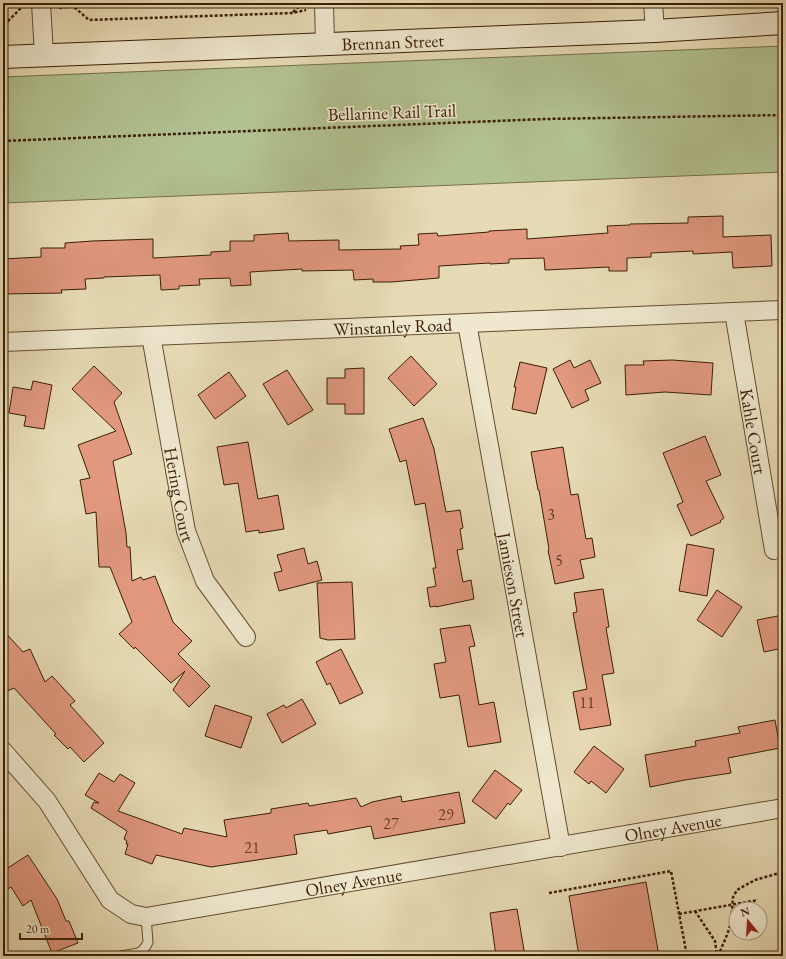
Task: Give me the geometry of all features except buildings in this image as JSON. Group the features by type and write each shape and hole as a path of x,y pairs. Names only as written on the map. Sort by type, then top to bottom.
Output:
{"main road":[{"name":"Brennan Street","path":"3,57 783,24"}],"street":[{"path":"41,3 44,55"},
{"path":"654,3 655,30"},
{"path":"324,4 325,44"},
{"name":"Winstanley Road","path":"3,342 783,310"},
{"name":"Kahle Court","path":"734,312 774,550"},
{"name":"Jamieson Street","path":"467,323 561,847"},
{"name":"Hering Court","path":"151,336 186,531 205,581 246,637"},
{"name":"Olney Avenue","path":"3,751 47,801 110,900 131,914 146,917 783,808"}],"lane":[{"path":"120,956 138,953 146,946 148,942 146,917"}],"path":[{"path":"73,3 73,6 89,20 292,13 324,4 356,6 431,3"},
{"path":"292,13 303,3"},
{"path":"353,3 356,6"},
{"path":"3,22 8,21 21,9"},
{"name":"Bellarine Rail Trail","path":"3,141 545,119 783,115"},
{"path":"549,893 671,871 687,956"},
{"path":"733,901 733,897 737,890 755,880 783,872"},
{"path":"752,901 758,900"},
{"path":"679,914 728,905"},
{"path":"695,911 715,941 718,956 728,932"}],"green space":[{"path":"783,46 783,172 3,203 3,77"}]}
